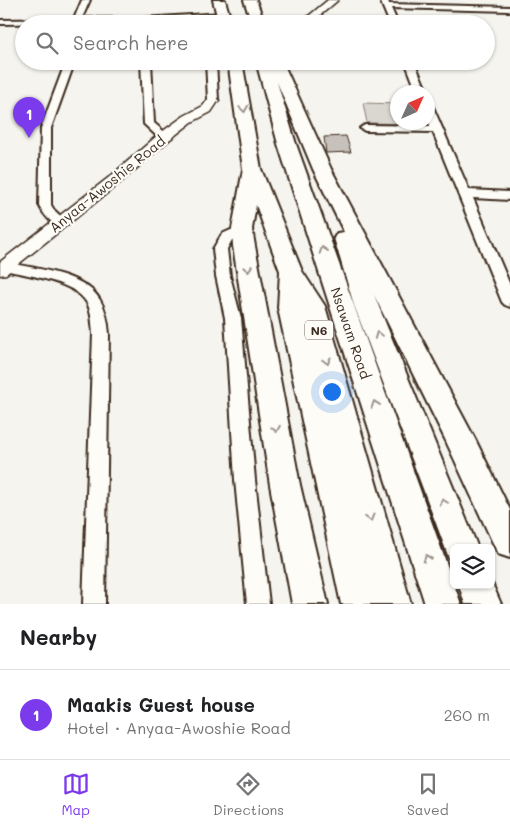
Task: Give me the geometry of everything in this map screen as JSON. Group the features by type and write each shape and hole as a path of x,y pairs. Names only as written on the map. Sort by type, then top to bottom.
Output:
{"highway":[{"path":"219,0 224,15"},
{"path":"241,0 246,15"},
{"path":"250,0 256,15"},
{"name":"Nsawam Road","path":"236,70 252,169 291,271 312,306 393,604"},
{"name":"Nsawam Road","path":"266,70 287,144 443,604"},
{"path":"280,70 322,169 460,439 510,544"},
{"path":"252,169 242,229 285,485 310,604"},
{"path":"322,169 366,305 459,544"},
{"path":"291,271 290,308 359,604"},
{"path":"477,589 483,604"}],"street":[{"path":"80,15 86,0"},
{"path":"315,15 334,0"},
{"path":"390,15 385,3 510,9"},
{"path":"0,22 15,22"},
{"path":"61,223 48,212 45,205 46,128 68,70"},
{"path":"146,70 149,124 164,137"},
{"path":"211,70 213,100"},
{"path":"412,70 419,85"},
{"name":"Anyaa-Awoshie Road","path":"2,268 61,223 164,137 188,119 207,109 213,100"},
{"path":"435,126 464,194 505,278 510,302"},
{"path":"365,128 436,129"},
{"path":"464,194 510,196"},
{"path":"242,229 227,237 220,249 223,276 233,318 245,480 258,604"},
{"path":"2,268 74,284 85,291 92,300 98,314 101,334 94,604"}],"shaded area":[{"path":"363,103 390,104 390,123 367,123"}],"building":[{"path":"346,136 351,152 326,153 324,137"}],"place":[{"name":"Maakis Guest house","path":"29,138"}]}
